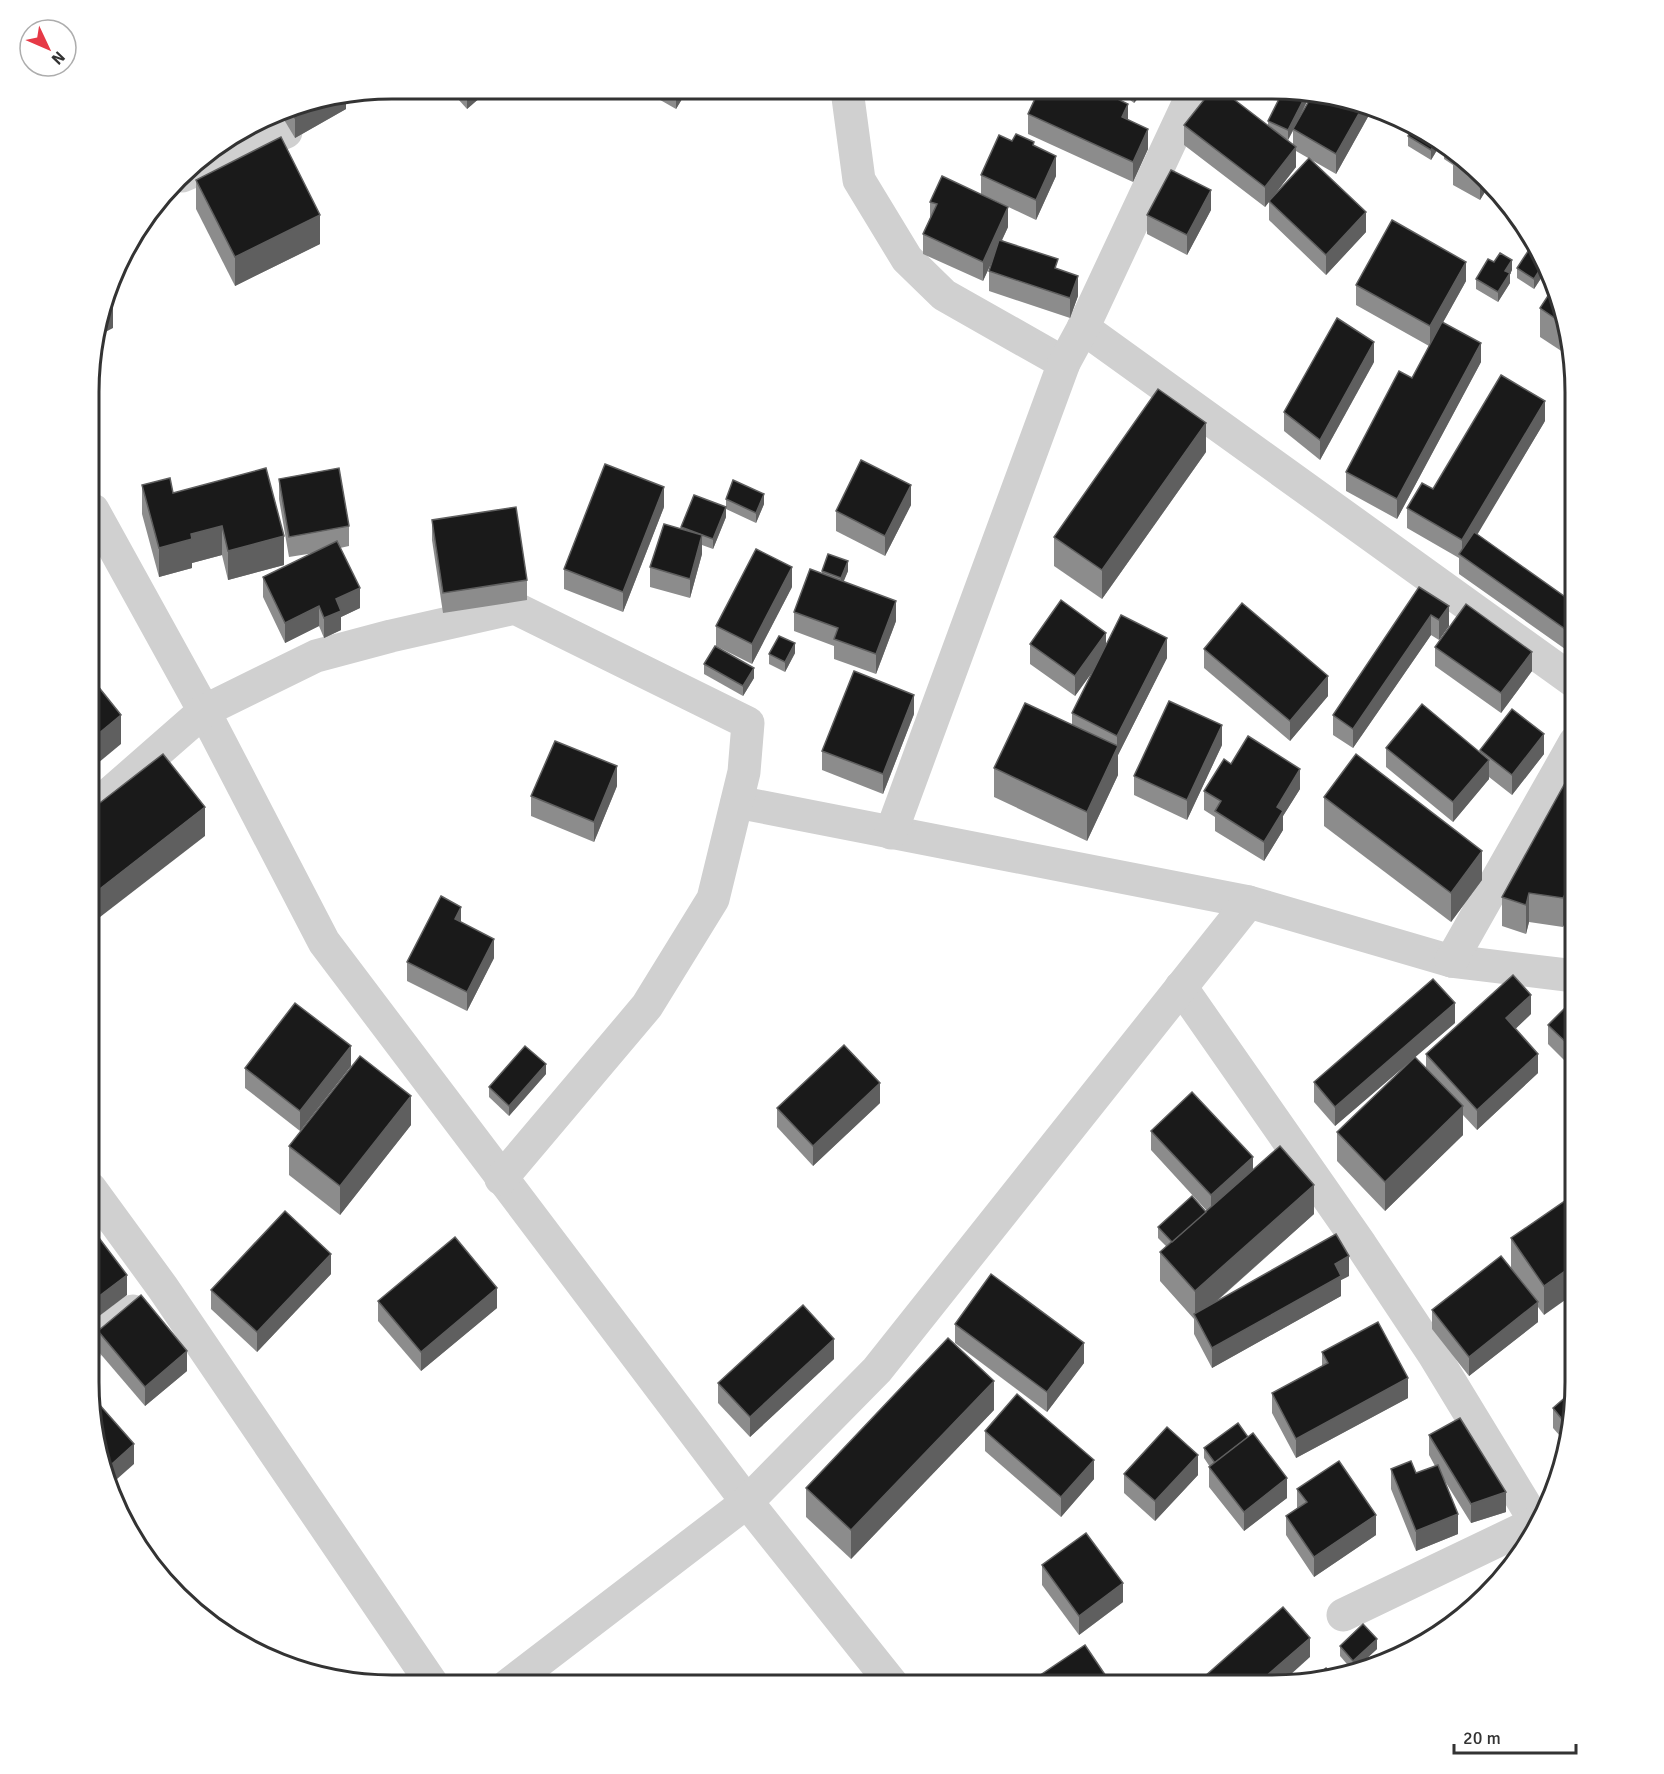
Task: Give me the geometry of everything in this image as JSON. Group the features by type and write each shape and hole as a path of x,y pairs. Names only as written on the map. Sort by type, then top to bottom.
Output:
{"street":[{"path":"848,99 859,180 907,259 944,295 1064,363"},
{"path":"891,832 1064,363 1083,328 1190,99"},
{"path":"207,165 286,132"},
{"path":"1083,328 1565,675"},
{"path":"99,521 204,711 324,942 747,1502 885,1675"},
{"path":"99,803 204,711 316,656 391,636 515,608 748,723 744,772 713,899 647,1006 501,1179"},
{"path":"1451,961 1565,760"},
{"path":"736,802 1249,902 1451,961 1565,975"},
{"path":"521,1675 747,1502 877,1370 1249,902"},
{"path":"1180,987 1361,1245 1434,1354 1532,1517"},
{"path":"99,1200 163,1288 426,1675"},
{"path":"99,1336 163,1288"},
{"path":"1343,1615 1524,1531"}],"building":[{"path":"1035,99 1118,99 1128,104 1122,117 1148,129 1133,162 1028,114"},
{"path":"1205,99 1233,99 1296,147 1265,187 1184,125"},
{"path":"1279,99 1303,101 1288,130 1268,121"},
{"path":"1308,102 1359,113 1336,154 1293,129"},
{"path":"1016,134 1056,156 1036,200 981,175 999,135 1012,141"},
{"path":"1410,134 1433,147 1431,150 1408,136"},
{"path":"281,137 320,215 235,257 196,180"},
{"path":"1309,158 1366,212 1326,255 1269,201"},
{"path":"1171,170 1211,190 1187,235 1147,215"},
{"path":"942,176 1008,207 983,262 923,234 937,204 930,202"},
{"path":"1392,220 1466,262 1430,326 1356,285"},
{"path":"999,240 1058,259 1055,268 1078,276 1070,298 989,271"},
{"path":"1528,251 1539,271 1534,279 1517,268"},
{"path":"1500,253 1512,260 1505,271 1510,273 1498,292 1476,279 1488,259 1494,262"},
{"path":"1548,295 1556,319 1540,308"},
{"path":"1337,318 1374,342 1320,440 1284,412"},
{"path":"1442,322 1481,343 1397,499 1346,472 1399,371 1412,378"},
{"path":"1501,375 1545,401 1462,540 1407,508 1422,483 1433,489"},
{"path":"1158,389 1206,423 1102,570 1054,537"},
{"path":"861,460 911,485 885,536 836,511"},
{"path":"605,464 664,487 623,592 564,569"},
{"path":"266,468 284,536 228,551 222,526 191,534 192,539 159,548 142,485 170,478 173,493"},
{"path":"339,468 349,526 289,537 279,479"},
{"path":"733,480 764,494 756,513 726,499"},
{"path":"694,495 726,507 713,539 681,527"},
{"path":"516,507 527,580 443,593 432,520"},
{"path":"664,524 702,535 690,579 650,567"},
{"path":"1474,532 1565,597 1565,629 1459,554"},
{"path":"337,541 360,588 336,599 341,611 324,618 319,606 285,623 263,577"},
{"path":"756,549 792,567 752,644 716,626"},
{"path":"828,554 848,561 841,578 822,571"},
{"path":"810,569 896,601 876,654 834,639 838,628 794,612"},
{"path":"1419,587 1449,606 1439,620 1431,615 1353,729 1333,715"},
{"path":"1061,600 1106,633 1075,676 1030,644"},
{"path":"1242,603 1328,676 1290,721 1204,649"},
{"path":"1466,604 1532,652 1501,693 1435,647"},
{"path":"1121,615 1167,638 1117,736 1072,713"},
{"path":"779,636 795,643 785,662 769,654"},
{"path":"715,646 754,668 743,686 704,664"},
{"path":"854,671 914,695 883,774 822,751"},
{"path":"99,688 121,715 99,733"},
{"path":"1169,701 1222,725 1187,800 1134,776"},
{"path":"1025,703 1118,746 1087,812 994,768"},
{"path":"1422,704 1489,760 1453,802 1386,748"},
{"path":"1512,709 1544,734 1512,775 1480,750"},
{"path":"1248,736 1300,769 1277,807 1283,811 1264,842 1215,811 1221,801 1204,791 1224,759 1231,764"},
{"path":"555,741 617,766 594,822 531,796"},
{"path":"163,754 205,807 99,890 99,804"},
{"path":"1356,754 1482,851 1451,893 1324,797"},
{"path":"1565,783 1565,894 1563,898 1529,893 1526,905 1502,897"},
{"path":"441,896 461,907 455,919 494,939 467,992 407,962"},
{"path":"1513,975 1531,995 1506,1018 1538,1054 1477,1110 1426,1054"},
{"path":"1433,979 1455,1003 1335,1107 1314,1082"},
{"path":"295,1003 351,1046 300,1111 245,1068"},
{"path":"1565,1008 1565,1041 1548,1025"},
{"path":"844,1045 880,1083 813,1146 777,1108"},
{"path":"525,1046 546,1064 509,1106 489,1087"},
{"path":"360,1056 411,1096 340,1186 289,1146"},
{"path":"1415,1057 1463,1106 1385,1182 1337,1132"},
{"path":"1192,1092 1253,1157 1211,1195 1151,1131"},
{"path":"1280,1146 1314,1185 1195,1291 1160,1252"},
{"path":"1192,1196 1206,1212 1172,1242 1158,1227"},
{"path":"1565,1201 1565,1271 1544,1286 1511,1238"},
{"path":"285,1211 331,1254 257,1332 211,1290"},
{"path":"1336,1234 1349,1256 1335,1264 1341,1276 1212,1348 1194,1314"},
{"path":"455,1237 497,1288 421,1352 378,1301"},
{"path":"99,1238 127,1275 99,1296"},
{"path":"1501,1256 1538,1302 1469,1357 1432,1310"},
{"path":"991,1274 1084,1343 1047,1392 955,1324"},
{"path":"141,1295 187,1351 145,1387 99,1330"},
{"path":"803,1305 834,1339 750,1417 718,1383"},
{"path":"1378,1322 1408,1378 1296,1439 1272,1393 1328,1363 1322,1352"},
{"path":"948,1338 994,1381 851,1530 806,1488"},
{"path":"1017,1394 1094,1460 1061,1497 985,1431"},
{"path":"1564,1398 1562,1419 1553,1408"},
{"path":"101,1406 134,1444 111,1465"},
{"path":"1460,1418 1506,1492 1471,1504 1429,1435"},
{"path":"1238,1423 1248,1437 1215,1463 1204,1448"},
{"path":"1167,1427 1198,1455 1155,1501 1124,1474"},
{"path":"1253,1433 1287,1478 1244,1512 1209,1467"},
{"path":"1339,1461 1376,1515 1314,1557 1286,1516 1307,1502 1297,1489"},
{"path":"1411,1461 1416,1473 1438,1465 1458,1514 1416,1531 1391,1469"},
{"path":"1086,1533 1123,1583 1079,1616 1042,1565"},
{"path":"1283,1607 1310,1638 1267,1675 1206,1675"},
{"path":"1363,1624 1377,1639 1353,1661 1340,1646"},
{"path":"1085,1645 1105,1675 1040,1675"}]}
